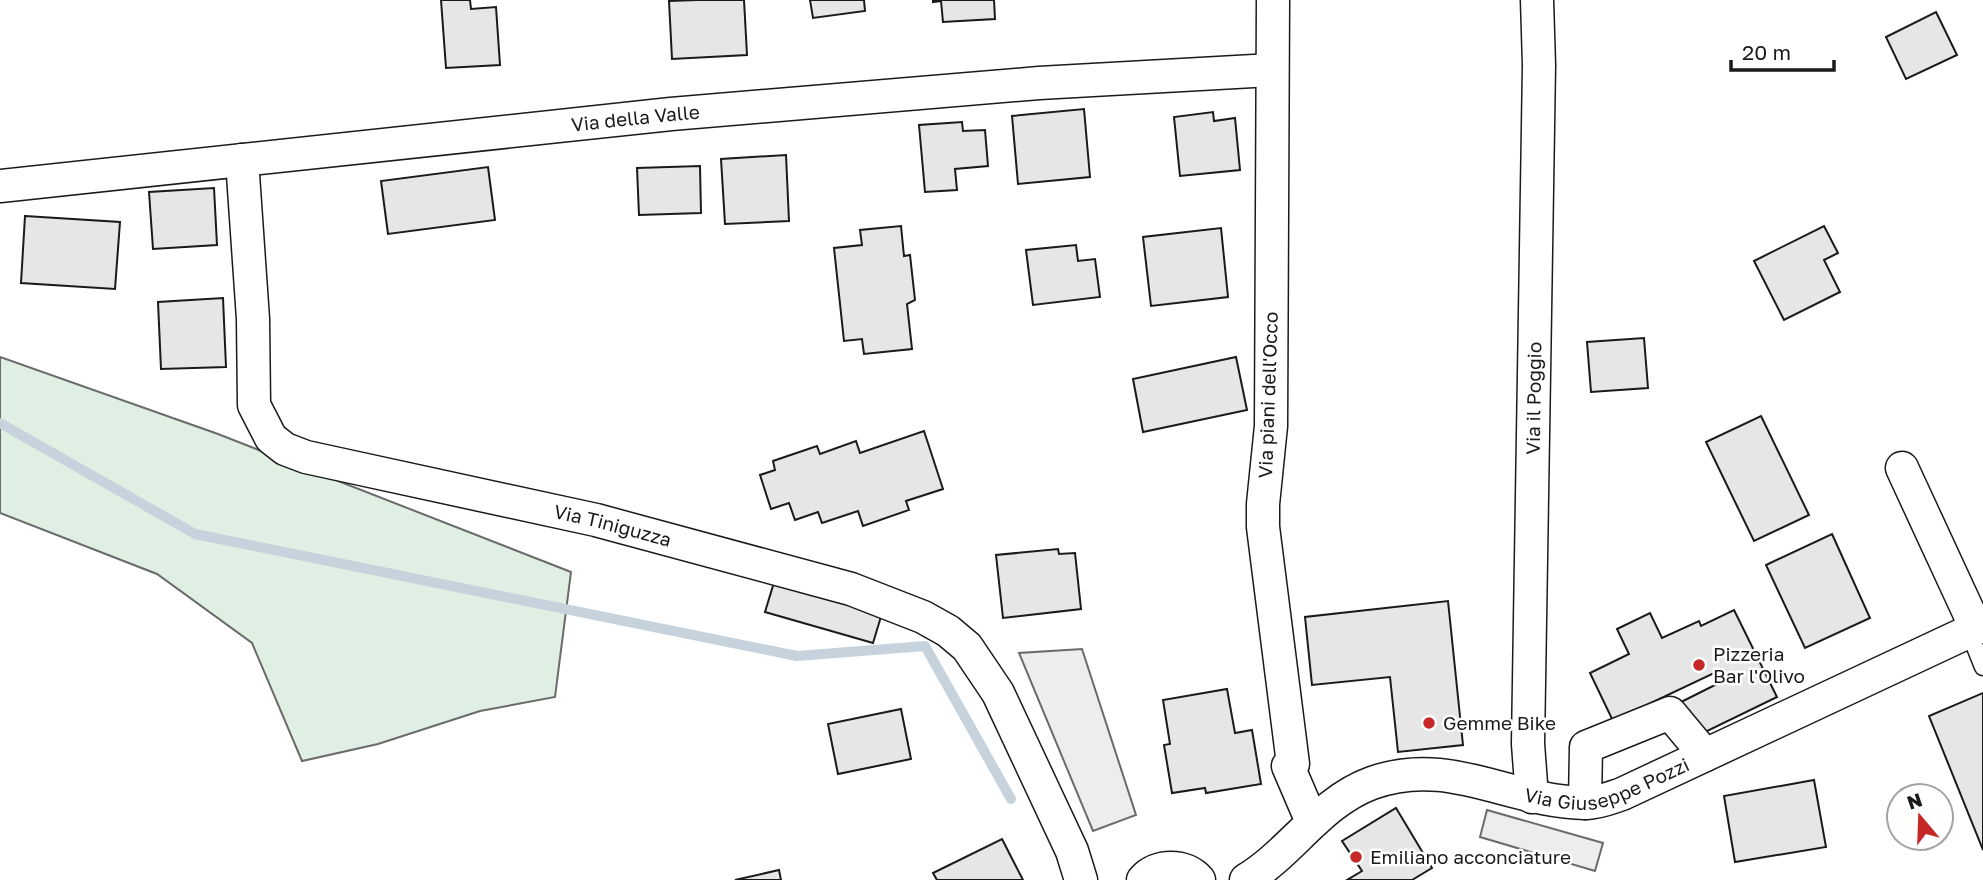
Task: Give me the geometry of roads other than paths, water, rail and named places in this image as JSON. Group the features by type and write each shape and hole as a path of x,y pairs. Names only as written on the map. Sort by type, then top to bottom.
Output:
{"street":[{"name":"Via piani dell'Occo","path":"1273,0 1271,426 1263,504 1264,527 1293,764 1289,766 1312,822"},
{"name":"Via il Poggio","path":"1532,797 1528,744 1539,65 1537,0"},
{"name":"Via della Valle","path":"0,186 671,114 1039,83 1272,70"},
{"name":"Via Tiniguzza","path":"242,160 253,319 254,405 271,438 285,449 306,457 596,520 851,589 923,617 948,631 967,647 998,693 1072,851 1081,880"},
{"path":"1902,468 1976,628"},
{"name":"Via Giuseppe Pozzi","path":"1246,880 1263,870 1332,804 1373,782 1412,774 1454,775 1532,797 1586,803 1622,794 1976,628"},
{"path":"1586,803 1586,747 1670,713 1705,755"},
{"path":"1143,880 1159,870 1171,868 1184,870 1199,880"}],"lane":[{"path":"1976,628 1983,667"}],"waterway":[{"path":"0,423 195,534 797,656 925,646 1011,799"}],"place":[{"name":"Pizzeria Bar l'Olivo","path":"1699,665"},
{"name":"Gemme Bike","path":"1429,723"},
{"name":"Emiliano acconciature","path":"1356,857"}]}
